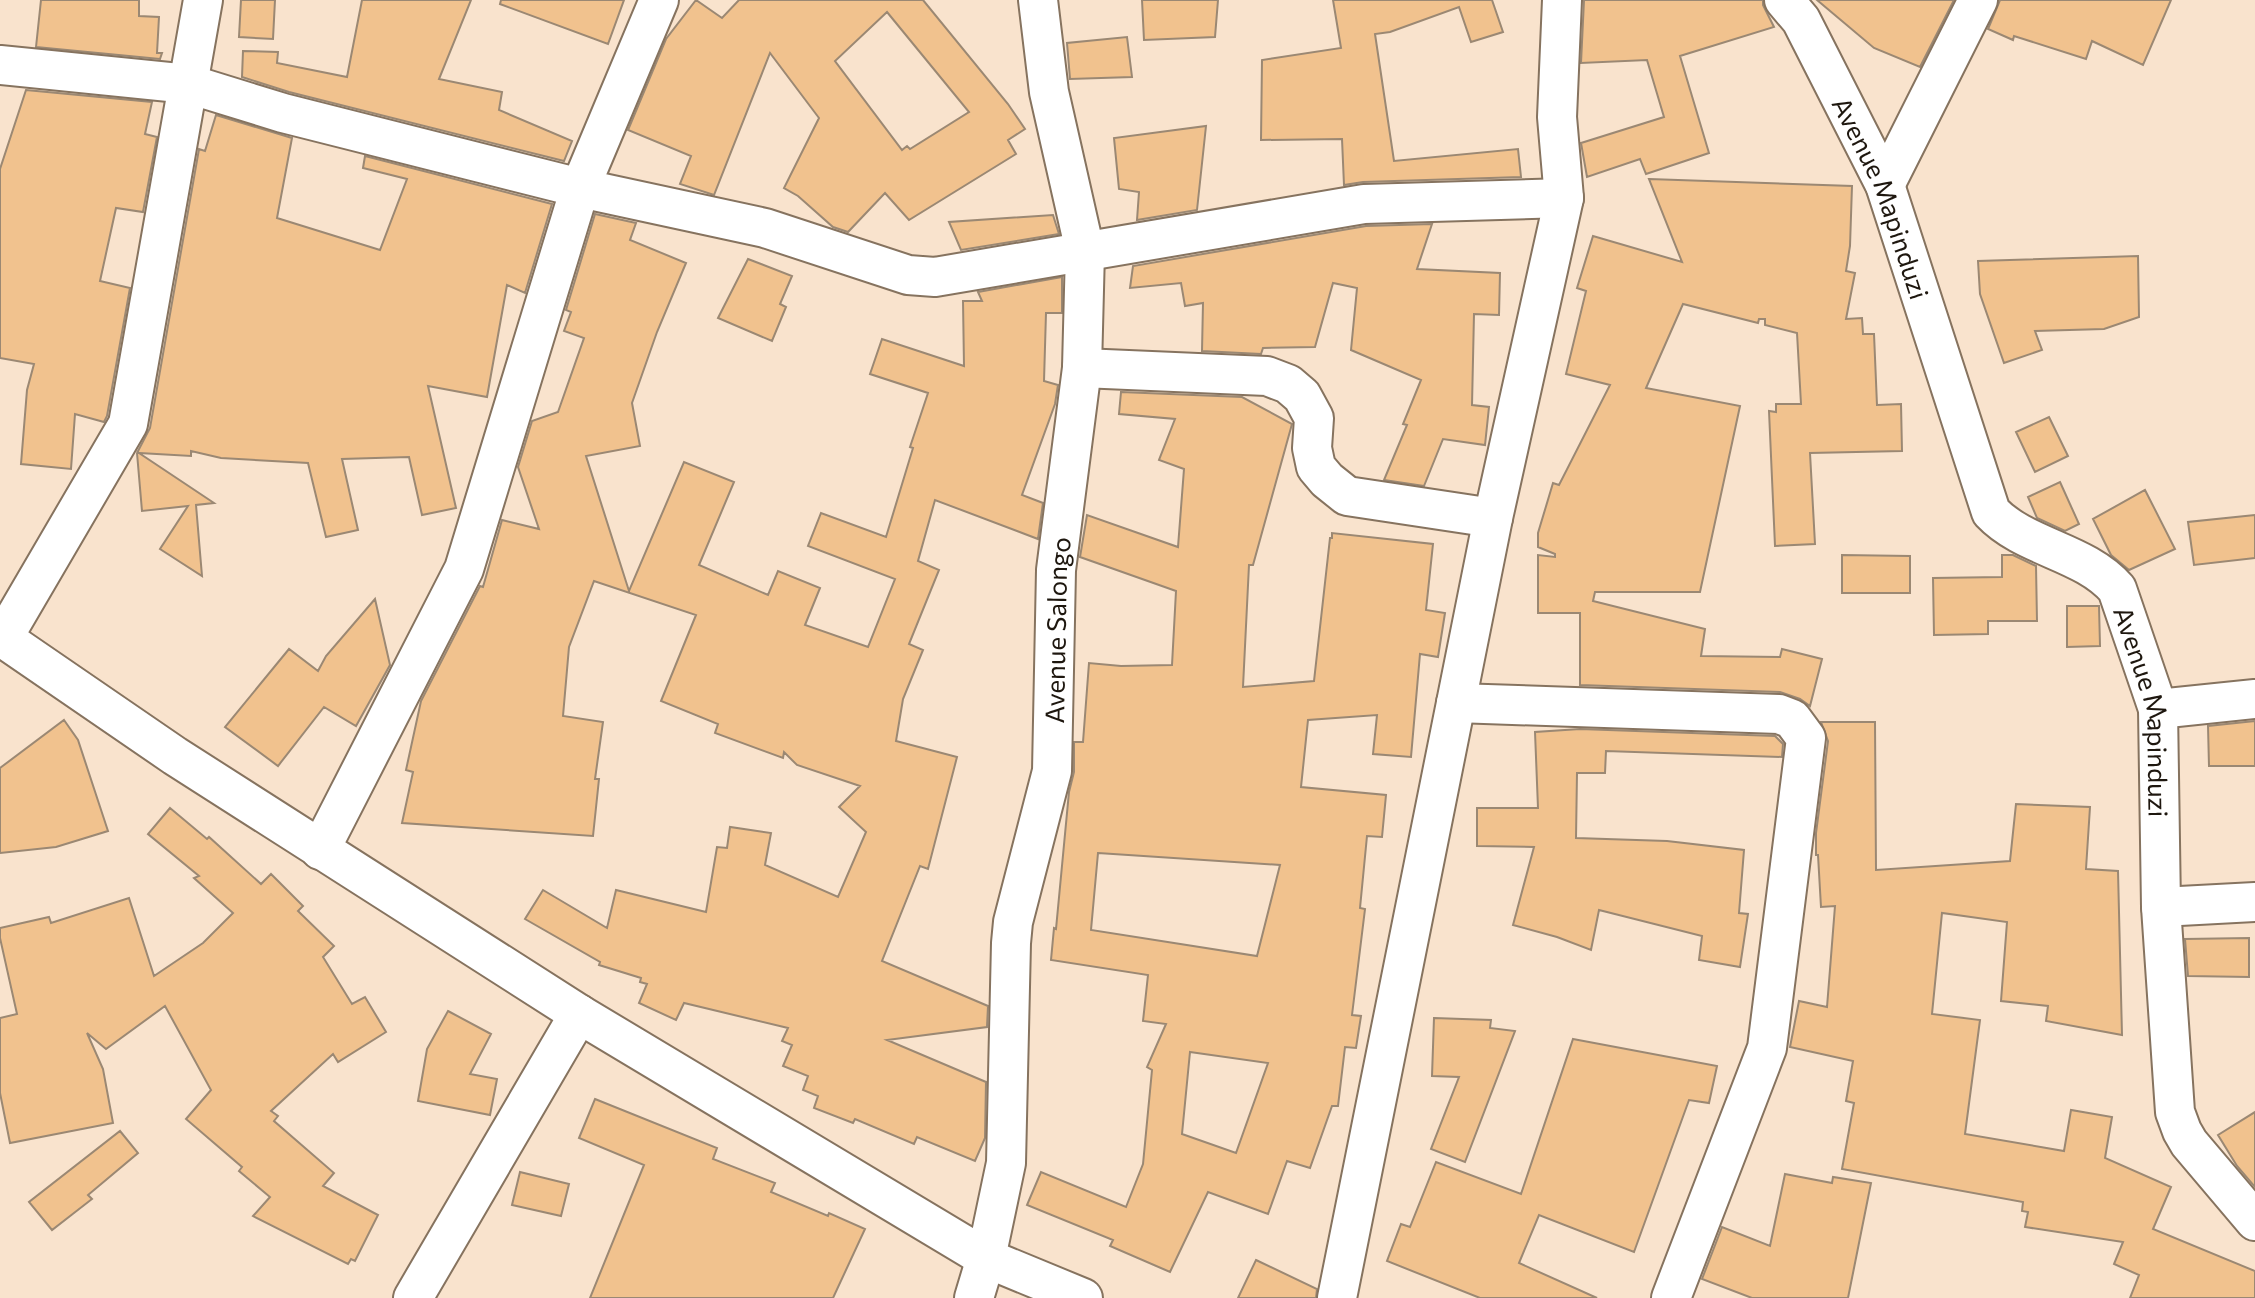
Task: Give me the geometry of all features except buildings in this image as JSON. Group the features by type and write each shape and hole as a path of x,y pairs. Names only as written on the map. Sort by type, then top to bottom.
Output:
{"street":[{"path":"203,0 128,424 2,637 175,756 579,1014 986,1258 1083,1298"},
{"path":"320,850 464,569 580,188 659,0"},
{"name":"Avenue Salongo","path":"974,1298 986,1258 1006,1163 1013,922 1052,771 1056,570 1082,368 1085,251 1049,92 1038,0"},
{"path":"1336,1298 1493,518 1564,198 1557,117 1562,0"},
{"name":"Avenue Mapinduzi","path":"1784,0 1801,20 1885,185 1991,512 2012,530 2094,570 2117,589 2158,709 2161,907 2175,1112 2189,1143 2255,1220"},
{"path":"1885,185 1978,0"},
{"path":"0,65 189,84 283,113 580,188 765,228 908,275 935,277 1364,204 1564,198"},
{"path":"1082,368 1267,376 1288,384 1302,396 1314,418 1312,448 1316,467 1347,496 1493,518"},
{"path":"2158,709 2255,699"},
{"path":"1455,703 1779,714 1792,719 1807,738 1767,1048 1671,1298"},
{"path":"2161,907 2255,902"},
{"path":"413,1298 579,1014"}]}
